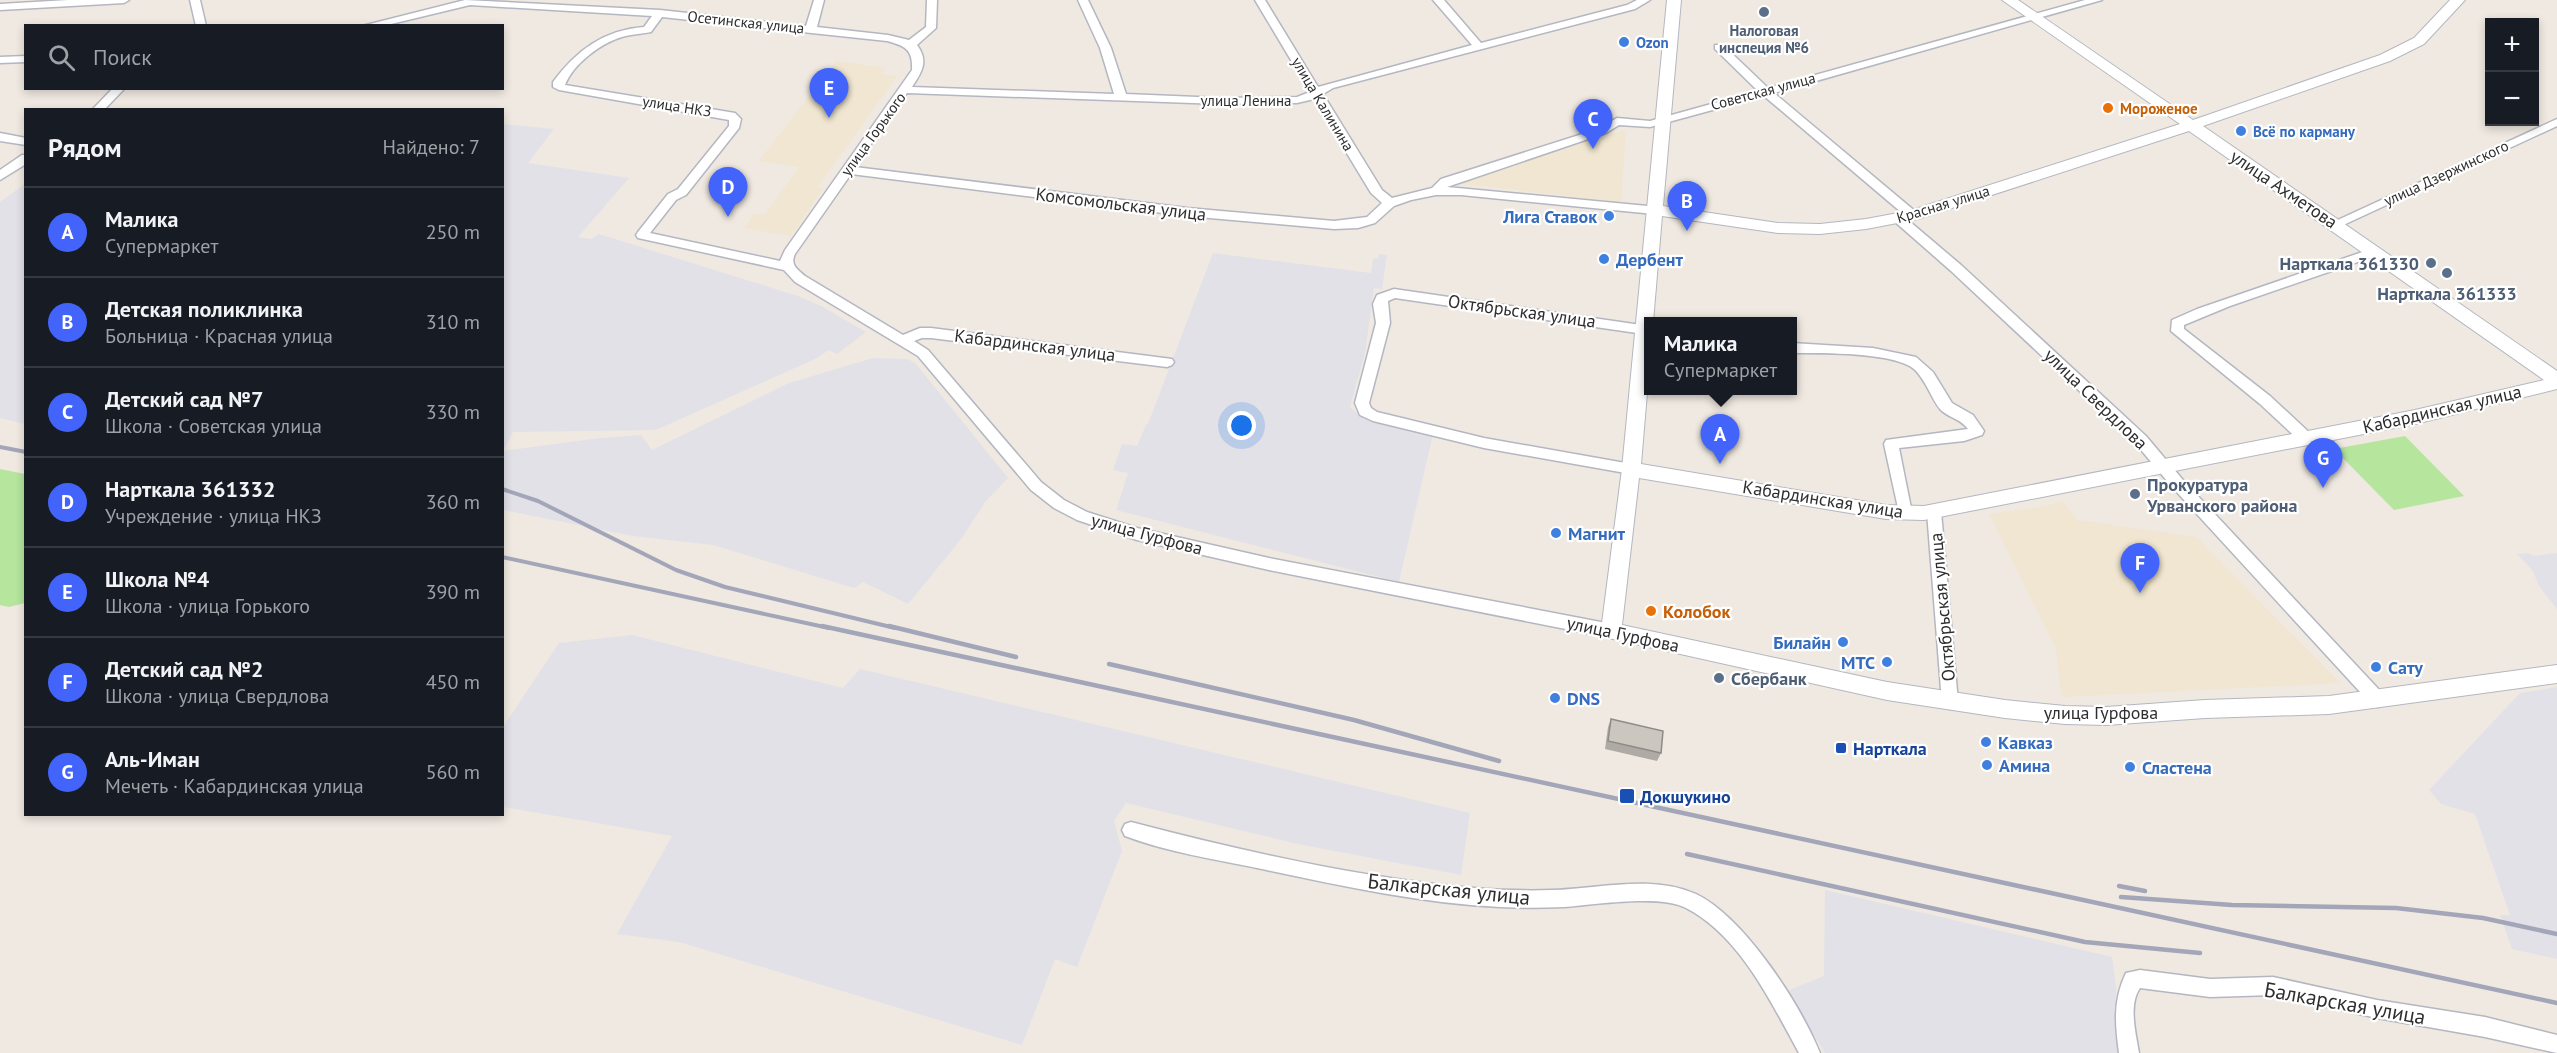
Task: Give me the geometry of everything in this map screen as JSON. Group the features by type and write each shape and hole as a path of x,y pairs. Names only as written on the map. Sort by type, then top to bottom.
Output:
{"street":[{"path":"0,7 124,0"},
{"path":"195,0 201,24"},
{"path":"652,0 653,13"},
{"path":"811,28 819,0"},
{"path":"910,45 931,28 932,0"},
{"path":"1083,0 1102,42 1117,82 1120,98"},
{"name":"улица Калинина","path":"1260,0 1377,193 1390,203"},
{"path":"1438,0 1480,48"},
{"name":"улица Ленина","path":"905,90 1120,98 1297,100 1329,86 1631,7 1645,0"},
{"path":"1645,317 1674,0"},
{"name":"улица Ахметова","path":"2009,0 2335,224 2557,382"},
{"name":"Советская улица","path":"1436,191 1445,182 1602,131 1617,121 1650,124 2097,0"},
{"name":"Красная улица","path":"1390,203 1436,191 1461,191 1654,210 1759,225 1820,229 1905,217 2191,125 2403,50 2419,41 2458,0"},
{"name":"Осетинская улица","path":"376,24 470,2 653,13 811,28 888,38 910,45"},
{"name":"улица НКЗ","path":"653,13 647,30 628,30 615,34 582,54 559,82 558,87 731,116 735,119 735,126 682,192 672,197 642,235 788,267"},
{"name":"улица Горького","path":"788,267 786,260 789,253 918,70 918,56 910,45"},
{"name":"улица Свердлова","path":"1719,47 1905,217 1956,268 2141,440 2178,484 2378,700"},
{"path":"0,60 24,59"},
{"path":"99,108 118,90"},
{"name":"улица Дзержинского","path":"2335,224 2557,122"},
{"path":"0,137 24,142"},
{"path":"0,176 24,160"},
{"name":"Комсомольская улица","path":"846,170 1176,210 1334,225 1358,224 1371,220 1390,203"},
{"path":"2307,439 2265,400 2178,331 2177,323 2220,304 2374,252"},
{"name":"улица Гурфова","path":"788,267 800,279 904,340 930,359 1036,486 1059,504 1082,516 1137,534 1269,564 1611,631 1887,691 1950,702 2065,716 2302,707 2378,700 2557,674"},
{"name":"Кабардинская улица","path":"1399,294 1387,294 1382,298 1380,304 1383,323 1362,403 1365,411 1373,416 1484,443 1886,512 1934,512 2415,417 2557,382"},
{"name":"Октябрьская улица","path":"1399,294 1644,329"},
{"path":"1611,631 1631,469 1644,329"},
{"name":"Кабардинская улица","path":"904,340 920,333 941,334 1167,362"},
{"path":"1797,348 1852,351 1908,358 1933,380 1947,407 1958,411 1974,425 1977,431 1964,436 1891,444 1905,513"},
{"name":"Октябрьская улица","path":"1934,512 1950,702"},
{"name":"Балкарская улица","path":"1131,830 1257,861 1412,889 1511,900 1652,893 1675,895 1689,900 1724,927 1770,985 1810,1053"},
{"name":"Балкарская улица","path":"2128,1053 2124,1006 2133,980 2140,979 2210,988 2273,986 2377,1009 2485,1027 2557,1045"}],"shaded area":[{"path":"836,61 885,68 881,74 897,76 817,188 823,189 791,236 744,228 754,214 765,215 799,167 759,161"},
{"path":"504,124 554,129 528,163 629,178 578,237 591,239 599,234 798,296 821,306 866,332 837,354 829,350 815,359 656,430 513,432 504,449"},
{"path":"1626,130 1621,202 1455,183 1497,168"},
{"path":"24,185 24,424 0,418 0,202"},
{"path":"1213,253 1371,273 1373,259 1378,258 1379,254 1387,255 1382,289 1374,288 1365,353 1350,407 1363,418 1433,434 1399,582 1116,510 1128,473 1113,470 1122,444 1137,446 1148,424"},
{"path":"873,358 908,359 916,364 1008,478 985,502 962,538 908,604 863,582 854,588 713,545 633,536 504,510 504,451 641,435 652,450 789,383"},
{"path":"2062,501 2078,520 2196,537 2340,683 2062,697 2056,649 1989,514 2041,507"},
{"path":"2528,553 2534,556 2557,553 2557,609 2539,586 2533,571 2517,554"},
{"path":"632,635 843,688 860,669 1470,813 1461,875 1298,844 1126,803 1114,821 1122,851 1077,967 1055,959 1022,1045 679,942 617,934 672,836 504,807 504,726 559,643"},
{"path":"2557,687 2557,959 2512,949 2500,915 2510,915 2475,814 2441,804 2429,790 2520,693"},
{"path":"1825,890 2112,957 2116,987 2118,1053 1825,1053 1787,991 1824,976"}],"green space":[{"path":"2405,436 2464,496 2394,510 2334,449"},
{"path":"0,469 24,474 24,603 9,607 0,605"}],"building":[{"path":"1611,719 1663,731 1661,753 1608,741"}],"railway":[{"path":"0,447 24,452"},
{"path":"504,490 538,501 676,570 725,587 895,628"},
{"path":"504,557 829,628"},
{"path":"822,626 2557,1003"},
{"path":"889,626 1016,657"},
{"path":"1109,664 1354,720 1499,761"},
{"path":"1687,854 2085,942 2200,953"},
{"path":"2119,886 2145,891"},
{"path":"2121,897 2232,905 2396,908 2483,918 2557,934"}],"place":[{"name":"Налоговая инспеция №6","path":"1764,12"},
{"name":"Ozon","path":"1624,42"},
{"name":"Мороженое","path":"2108,108"},
{"name":"Школа №4","path":"829,118"},
{"name":"Всё по карману","path":"2241,131"},
{"name":"Детский сад №7","path":"1593,149"},
{"name":"Лига Ставок","path":"1609,216"},
{"name":"Нарткала 361332","path":"728,217"},
{"name":"Детская поликлинка","path":"1687,231"},
{"name":"Дербент","path":"1604,259"},
{"name":"Нарткала 361330","path":"2431,263"},
{"name":"Нарткала 361333","path":"2447,273"},
{"name":"Малика","path":"1720,464"},
{"name":"Аль-Иман","path":"2323,488"},
{"name":"Прокуратура Урванского района","path":"2135,494"},
{"name":"Магнит","path":"1556,533"},
{"name":"Детский сад №2","path":"2140,593"},
{"name":"Колобок","path":"1651,611"},
{"name":"Билайн","path":"1843,642"},
{"name":"МТС","path":"1887,662"},
{"name":"Сату","path":"2376,667"},
{"name":"Сбербанк","path":"1719,678"},
{"name":"DNS","path":"1555,698"},
{"name":"Кавказ","path":"1986,742"},
{"name":"Нарткала","path":"1841,748"},
{"name":"Амина","path":"1987,765"},
{"name":"Сластена","path":"2130,767"},
{"name":"Докшукино","path":"1627,796"}]}
